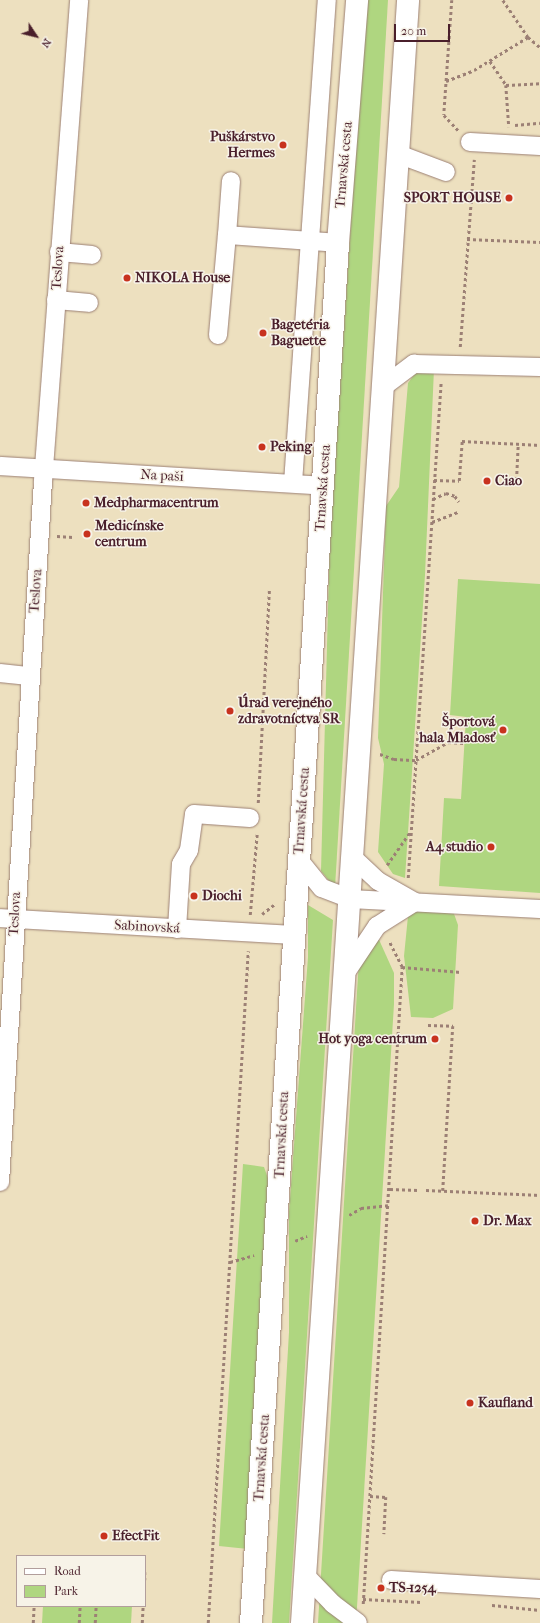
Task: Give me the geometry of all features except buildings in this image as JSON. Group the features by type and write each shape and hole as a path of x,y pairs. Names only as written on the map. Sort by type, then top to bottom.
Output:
{"main road":[{"name":"Trnavská cesta","path":"251,1623 324,486 338,243 357,0"},
{"path":"302,1623 408,0"}],"street":[{"name":"Teslova","path":"0,1182 8,918 30,676 59,252 79,0"},
{"path":"293,483 327,0"},
{"path":"472,149 540,146"},
{"path":"398,154 446,172"},
{"path":"218,335 231,181"},
{"path":"227,235 338,243"},
{"path":"59,252 92,255"},
{"path":"56,300 89,302"},
{"path":"383,387 414,364 442,362 540,367"},
{"name":"Na paši","path":"0,466 44,470 293,483 324,486"},
{"path":"0,673 30,676"},
{"path":"177,929 181,864 189,850 194,814 255,818"},
{"path":"352,857 378,881 415,902"},
{"path":"299,860 322,888 350,899 540,909"},
{"path":"345,974 377,926 415,902"},
{"name":"Sabinovská","path":"8,918 177,929 250,924 294,935"},
{"path":"305,1575 333,1604 360,1618"},
{"path":"391,1580 540,1588"}],"path":[{"path":"444,115 452,0"},
{"path":"502,0 528,37 540,47"},
{"path":"446,81 490,60 528,37"},
{"path":"490,60 506,85 509,131"},
{"path":"506,85 540,83"},
{"path":"508,125 540,123"},
{"path":"460,353 472,149"},
{"path":"467,239 540,242"},
{"path":"407,884 442,362"},
{"path":"434,480 459,481 462,441 540,445"},
{"path":"516,486 518,444"},
{"path":"433,500 446,493 455,496 459,502"},
{"path":"431,522 458,512"},
{"path":"56,536 73,538"},
{"path":"250,924 269,590"},
{"path":"379,760 380,752 394,759 416,760 448,742 464,743"},
{"path":"383,871 411,831"},
{"path":"250,924 276,901"},
{"path":"360,1618 370,1496 390,1189 402,967 387,939"},
{"path":"208,1623 247,960"},
{"path":"402,967 461,972"},
{"path":"428,1025 453,1026 442,1191"},
{"path":"390,1189 418,1190"},
{"path":"426,1190 540,1195"},
{"path":"370,1496 386,1497 384,1534"},
{"path":"33,1623 34,1607"},
{"path":"79,1623 80,1607"},
{"path":"96,1607 96,1623"},
{"path":"142,1623 143,1607"}],"green space":[{"path":"366,0 388,0 335,888 321,871 330,534"},
{"path":"434,369 425,575 405,878 393,874 378,852 384,764 378,738 386,506 399,487 408,383 417,371"},
{"name":"Športová hala Mladosť","path":"458,579 540,584 540,893 439,886 444,798 461,799 463,767 466,717 450,715"},
{"path":"308,905 333,920 289,1623 272,1623 289,1332 289,1212 308,957"},
{"path":"417,907 453,911 458,925 453,1009 433,1018 411,1017 404,956 408,916"},
{"path":"376,933 394,973 394,1004 356,1623 318,1623 359,960"},
{"path":"243,1164 264,1167 270,1184 248,1549 219,1546"},
{"path":"43,1607 132,1607 131,1623 42,1623"}],"place":[{"name":"Puškárstvo Hermes","path":"283,145"},
{"name":"SPORT HOUSE","path":"509,198"},
{"name":"NIKOLA House","path":"127,278"},
{"name":"Bagetéria Baguette","path":"263,333"},
{"name":"Peking","path":"262,447"},
{"name":"Ciao","path":"487,481"},
{"name":"Medpharmacentrum","path":"86,503"},
{"name":"Medicínske centrum","path":"87,534"},
{"name":"Úrad verejného zdravotníctva SR","path":"230,711"},
{"name":"Športová hala Mladosť","path":"503,730"},
{"name":"A4 studio","path":"491,847"},
{"name":"Diochi","path":"194,896"},
{"name":"Hot yoga centrum","path":"435,1039"},
{"name":"Dr. Max","path":"475,1221"},
{"name":"Kaufland","path":"470,1403"},
{"name":"EfectFit","path":"104,1536"},
{"name":"TS-1254","path":"381,1588"}]}
